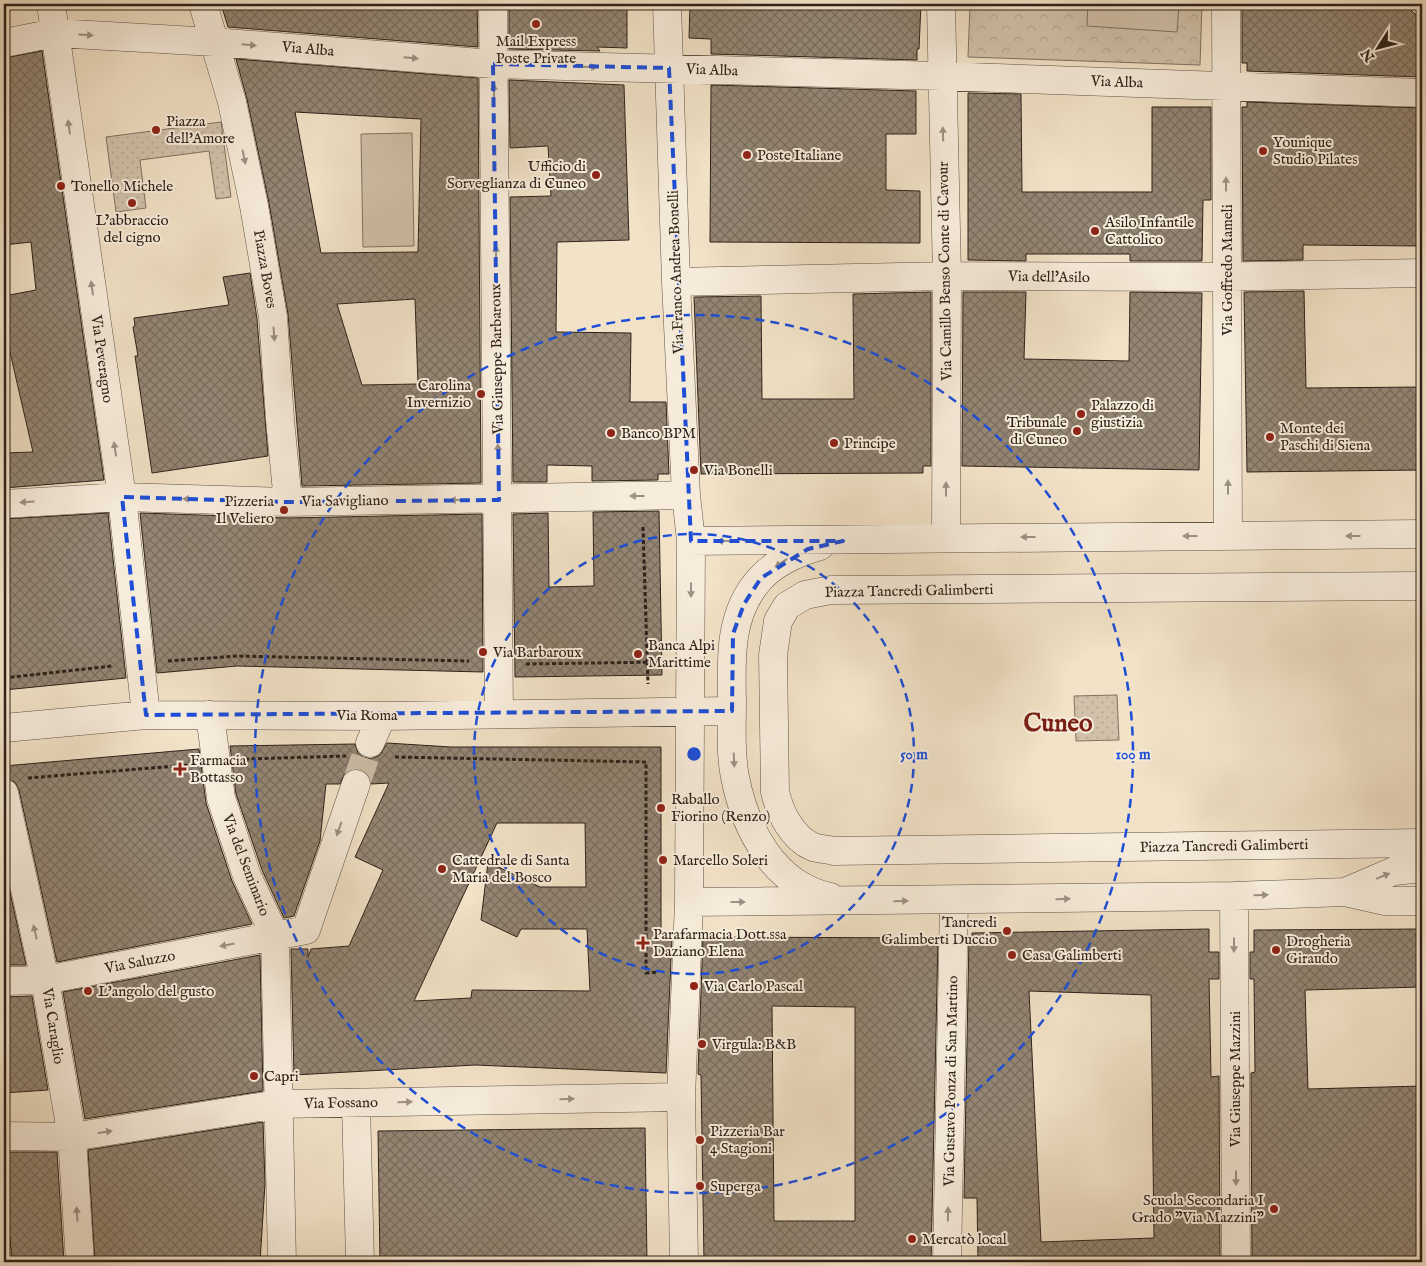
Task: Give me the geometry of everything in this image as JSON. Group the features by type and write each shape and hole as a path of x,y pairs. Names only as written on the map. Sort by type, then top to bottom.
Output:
{"street":[{"name":"Via Peveragno","path":"51,4 122,497 146,715"},
{"name":"Piazza Boves","path":"203,4 232,102 254,206 273,317 288,502"},
{"name":"Via Giuseppe Barbaroux","path":"493,4 499,500 499,714"},
{"name":"Via Franco Andrea Bonelli","path":"667,4 676,282 686,495 691,541"},
{"name":"Via Camillo Benso Conte di Cavour","path":"941,4 941,76 947,276 946,538"},
{"name":"Via Goffredo Mameli","path":"1226,4 1228,536"},
{"name":"Via Alba","path":"4,43 55,33 214,42 493,64 941,76 1422,93"},
{"name":"Via dell'Asilo","path":"676,282 947,276 1090,278 1422,273"},
{"name":"Via Savigliano","path":"4,504 122,497 288,502 499,500 686,495"},
{"path":"684,1262 681,1098 689,902 691,541 1228,536 1415,538"},
{"path":"843,541 808,549 785,560 760,578 744,604 733,634 732,711 734,774 742,810 758,842 775,867 801,887 823,895 852,901"},
{"name":"Piazza Tancredi Galimberti","path":"1422,586 831,590 805,595 787,606 778,621 773,664 775,792 779,808 788,824 800,838 813,847 833,851 1422,843"},
{"name":"Via Roma","path":"4,728 146,715 382,716 732,711"},
{"name":"Via del Seminario","path":"210,716 221,798 247,876 275,936 282,1262"},
{"path":"368,752 382,716"},
{"name":"Via Saluzzo","path":"4,981 45,980 306,930 356,784"},
{"name":"Via Caraglio","path":"4,793 45,980 72,1137 80,1262"},
{"path":"1345,892 1394,871 1422,868"},
{"path":"689,902 1234,896 1345,892 1385,901 1422,901"},
{"name":"Via Giuseppe Mazzini","path":"1234,896 1236,1262"},
{"name":"Via Gustavo Ponza di San Martino","path":"947,1262 954,900"},
{"name":"Via Fossano","path":"4,1136 72,1137 278,1104 681,1098"},
{"path":"356,1103 360,1262"}],"path":[{"path":"644,527 648,675"},
{"path":"164,662 237,656 474,661"},
{"path":"524,664 661,662"},
{"path":"4,678 120,665"},
{"path":"244,759 368,752 646,762 646,973 661,972"},
{"path":"26,778 199,764"}],"highlighted area":[{"path":"493,64 669,68 691,541 843,541 808,549 761,578 744,604 733,634 732,711 146,715 122,497 288,502 499,500"}],"green space":[{"path":"970,4 1202,4 1200,65 968,57"},
{"path":"1088,4 1179,4 1177,32 1087,26"},
{"path":"221,122 231,197 216,199 209,151 140,160 146,208 116,212 106,137"},
{"path":"412,133 414,246 363,247 361,134"},
{"path":"1117,695 1119,740 1076,741 1074,696"}],"building":[{"path":"221,4 477,4 478,47 228,27"},
{"path":"509,4 627,4 627,48 597,47 600,51 509,49"},
{"path":"690,4 921,4 917,60 711,54 711,39 689,38"},
{"path":"1242,4 1405,4 1422,21 1422,77 1247,71 1247,63 1242,63"},
{"path":"42,51 104,480 4,488 4,453 33,452 9,348 4,349 4,296 36,290 31,242 4,245 4,58"},
{"path":"236,59 478,78 481,483 302,486 288,314 269,203 247,99","holes":["295,112 421,119 418,252 321,253","415,299 418,384 362,385 337,304"]},
{"path":"509,80 624,85 629,240 557,242 556,332 631,333 630,402 666,402 669,474 658,474 658,480 592,481 592,466 547,465 547,482 513,482 510,197 551,196 548,146 510,148"},
{"path":"711,85 916,91 916,134 886,134 886,190 920,191 920,243 710,242"},
{"path":"968,93 1021,94 1022,192 1152,192 1152,107 1211,107 1211,200 1203,200 1202,261 1130,261 1130,254 1026,254 1026,261 968,260"},
{"path":"1247,102 1422,108 1422,246 1303,245 1303,260 1243,261 1242,107 1247,107"},
{"path":"250,273 257,319 268,456 152,473 135,356 138,356 133,327 135,326 134,318 229,305 223,277"},
{"path":"1304,291 1306,388 1422,387 1422,470 1247,472 1244,292"},
{"path":"931,292 931,466 923,466 923,473 701,474 694,297 761,296 762,399 854,399 853,294"},
{"name":"Palazzo di giustizia","path":"963,292 1026,292 1024,359 1129,361 1130,292 1202,293 1199,470 962,466"},
{"path":"659,511 662,675 515,677 513,514 548,513 549,587 594,586 593,512"},
{"path":"108,513 126,678 4,690 4,519"},
{"path":"140,513 288,518 482,514 483,672 237,666 157,673"},
{"path":"387,743 451,747 661,747 661,937 672,937 666,1073 475,1065 294,1075 291,949 308,949 308,957 311,949 349,946 383,870 355,857 389,783 371,784 367,773 361,769 353,769 345,773 340,784 326,784 320,841 294,916 284,918 262,870 236,794 230,746 355,744 358,753 363,757 371,759 380,755","holes":["497,823 585,823 586,887 540,887 488,862 481,920 517,937 521,929 587,929 590,991 472,990 471,998 414,1001"]},
{"path":"199,749 206,803 232,881 252,924 57,962 19,790 15,782 4,778 4,766"},
{"path":"4,865 26,965 4,965"},
{"path":"1209,929 1209,952 1219,952 1219,979 1209,979 1211,1077 1219,1076 1220,1262 978,1262 977,1198 964,1198 969,938 972,938 972,933","holes":["1029,991 1151,995 1154,1238 1041,1242"]},
{"path":"1422,929 1422,987 1305,990 1308,1089 1422,1086 1422,1262 1252,1262 1251,1073 1255,1072 1254,979 1250,979 1250,952 1254,952 1254,930"},
{"path":"703,937 938,938 931,1262 704,1262 701,1075 698,1074","holes":["772,1006 855,1007 855,1221 774,1221"]},
{"path":"260,955 263,1091 85,1119 63,992"},
{"path":"32,996 48,1090 4,1093 4,997"},
{"path":"263,1122 265,1184 260,1262 95,1262 88,1150"},
{"path":"645,1128 647,1262 380,1262 378,1131"},
{"path":"4,1152 57,1152 64,1262 12,1262 10,1237 4,1238"}],"tunnel":[{"path":"356,784 370,743"}],"place":[{"name":"Mail Express Poste Private","path":"536,24"},
{"name":"Piazza dell'Amore","path":"156,130"},
{"name":"Younique Studio Pilates","path":"1263,151"},
{"name":"Poste Italiane","path":"747,155"},
{"name":"Ufficio di Sorveglianza di Cuneo","path":"596,175"},
{"name":"Tonello Michele","path":"61,186"},
{"name":"L’abbraccio del cigno","path":"132,203"},
{"name":"Asilo Infantile Cattolico","path":"1095,231"},
{"name":"Carolina Invernizio","path":"481,394"},
{"name":"Palazzo di giustizia","path":"1081,414"},
{"name":"Tribunale di Cuneo","path":"1077,431"},
{"name":"Banco BPM","path":"611,433"},
{"name":"Monte dei Paschi di Siena","path":"1270,437"},
{"name":"Principe","path":"834,443"},
{"name":"Via Bonelli","path":"694,470"},
{"name":"Pizzeria Il Veliero","path":"284,510"},
{"name":"Via Barbaroux","path":"483,652"},
{"name":"Banca Alpi Marittime","path":"638,654"},
{"name":"Farmacia Bottasso","path":"180,769"},
{"name":"Raballo Fiorino (Renzo)","path":"661,808"},
{"name":"Marcello Soleri","path":"663,860"},
{"name":"Cattedrale di Santa Maria del Bosco","path":"442,869"},
{"name":"Tancredi Galimberti Duccio","path":"1007,931"},
{"name":"Parafarmacia Dott.ssa Daziano Elena","path":"643,943"},
{"name":"Drogheria Giraudo","path":"1276,950"},
{"name":"Casa Galimberti","path":"1012,955"},
{"name":"Via Carlo Pascal","path":"694,986"},
{"name":"L'angolo del gusto","path":"88,991"},
{"name":"Virgula: B&B","path":"702,1044"},
{"name":"Capri","path":"254,1076"},
{"name":"Pizzeria Bar 4 Stagioni","path":"700,1140"},
{"name":"Superga","path":"700,1186"},
{"name":"Scuola Secondaria I Grado \"Via Mazzini\"","path":"1274,1209"},
{"name":"Mercatò local","path":"912,1239"}],"district":[{"name":"Cuneo","path":"1058,724"}]}
